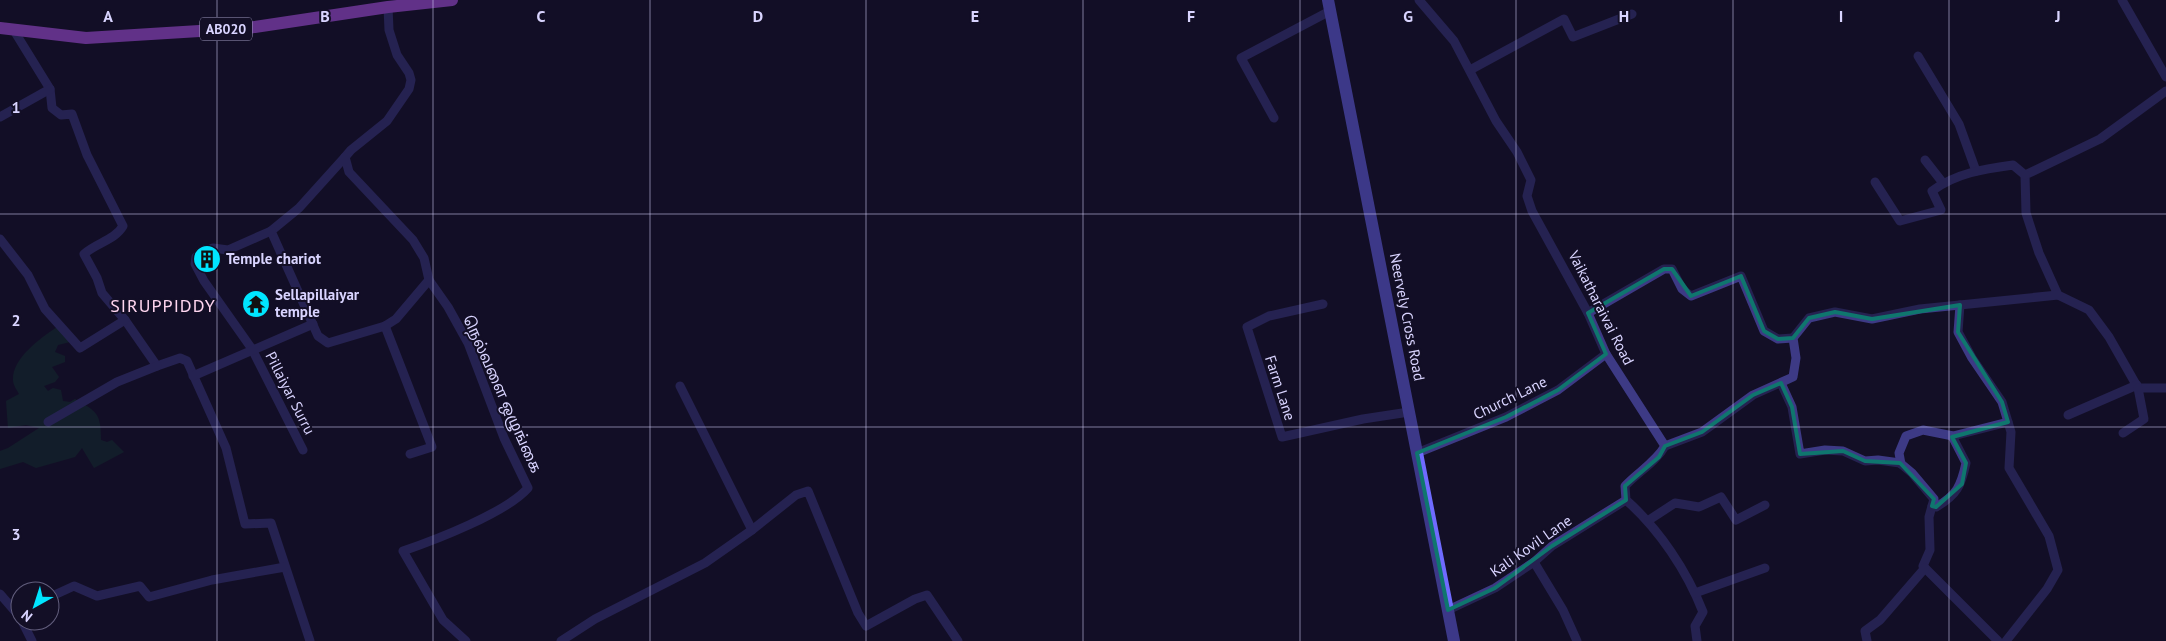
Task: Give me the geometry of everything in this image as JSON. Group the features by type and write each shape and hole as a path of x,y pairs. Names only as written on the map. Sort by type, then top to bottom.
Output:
{"main road":[{"name":"AB020","path":"6,28 86,38 248,28 388,6 452,0"}],"street":[{"name":"Vaikatharaivai Road","path":"1420,0 1454,41 1496,122 1517,152 1531,180 1527,196 1532,210 1588,313 1606,354 1665,446"},
{"path":"2122,0 2166,77"},
{"path":"1274,118 1241,58 1329,5"},
{"name":"Neervely Cross Road","path":"1329,5 1454,641"},
{"path":"345,158 351,150 387,121 409,88 411,80 409,73 397,55 389,30 388,6"},
{"path":"1470,70 1564,20 1573,37 1632,14"},
{"path":"6,28 50,89 52,108 62,115 72,114 86,155 123,226 118,234 91,248 84,254 98,278 102,293 125,320 157,366"},
{"path":"1918,56 1958,124 1976,171"},
{"path":"0,117 50,89"},
{"path":"2025,175 2100,139 2166,91"},
{"name":"Pillaiyar Surru","path":"303,450 252,349 204,281 195,264 196,258 202,252 213,248 228,250 271,231 299,208 345,158"},
{"name":"நெல்வளை ஒழுங்கை","path":"345,158 349,172 413,240 424,258 429,280 468,343 504,438 528,488 520,497 482,517 432,541 403,551 443,620 466,641"},
{"path":"1925,160 1943,183"},
{"path":"1876,182 1900,221 1941,210 1932,192 1943,183 1976,171 2013,165 2025,175 2026,213 2039,253 2058,295"},
{"path":"271,231 318,336 328,343 385,326 404,311 429,280"},
{"path":"0,239 28,275 45,309 80,348 125,320"},
{"path":"1588,313 1664,269 1672,269 1682,289 1691,296 1741,276 1764,331 1778,339 1793,338"},
{"path":"1697,641 1695,626 1703,612 1695,592 1649,520 1626,500 1625,486 1638,471 1659,457 1665,446 1702,432 1753,394 1793,377 1796,358 1793,338 1809,318 1835,312 1872,319 1920,309 2058,295 2089,310 2108,337 2137,387 2144,419 2124,433"},
{"name":"Farm Lane","path":"1323,304 1269,316 1246,328 1282,437 1409,412"},
{"path":"1960,305 1958,332 1972,358 2002,402 2011,432 2009,468 2049,536 2058,570 2047,589 2006,641"},
{"name":"Pillaiyar Surru","path":"193,376 313,324"},
{"path":"385,326 432,447 410,454"},
{"name":"Church Lane","path":"1417,453 1506,417 1558,390 1606,354"},
{"path":"48,422 117,382 180,358 186,361 226,448 245,524 271,523 310,641"},
{"path":"1781,383 1792,407 1800,454 1825,450 1843,451 1865,461 1878,460 1901,464 1912,473 1934,499 1929,517 1930,550 1923,566 1998,641"},
{"path":"680,386 752,530"},
{"path":"2068,416 2137,387 2166,388"},
{"path":"1901,464 1899,453 1906,436 1923,430 1952,436 2008,422"},
{"path":"1932,506 1936,507 1946,502 1962,484 1966,464 1952,436"},
{"path":"561,641 595,619 705,563 752,530 796,495 808,491 858,613 866,626 915,599 927,595 958,641"},
{"path":"1649,520 1675,503 1699,507 1721,497 1736,520 1765,505"},
{"name":"Kali Kovil Lane","path":"1448,610 1495,588 1534,562 1552,546 1626,500"},
{"path":"1534,562 1564,610 1577,641"},
{"path":"60,592 74,586 97,596 140,586 149,597 212,580 285,567"},
{"path":"1695,592 1765,568"},
{"path":"1867,641 1865,631 1880,620 1925,568"},
{"path":"0,594 10,604"}],"highlighted area":[{"path":"1664,269 1672,269 1691,296 1741,276 1764,331 1778,339 1793,338 1809,318 1835,312 1872,319 1960,305 1958,332 2002,402 2008,422 1952,437 1966,463 1962,484 1936,507 1932,506 1934,499 1900,463 1865,461 1843,451 1800,454 1792,407 1781,383 1753,395 1702,432 1665,446 1659,457 1625,486 1626,500 1552,546 1495,588 1448,610 1417,453 1506,417 1558,390 1606,354 1588,313"}],"green space":[{"path":"57,327 70,342 58,345 55,352 65,356 65,362 52,367 59,377 55,382 44,386 48,391 53,388 61,390 63,401 70,402 75,399 93,411 99,419 101,440 107,442 112,440 124,452 94,468 82,448 75,457 36,468 23,462 0,469 0,451 39,428 26,425 8,428 6,401 19,394 13,382 17,364 29,349"}],"place":[{"name":"Temple chariot","path":"207,259"},
{"name":"Sellapillaiyar temple","path":"256,304"}],"district":[{"name":"SIRUPPIDDY","path":"163,306"}]}
